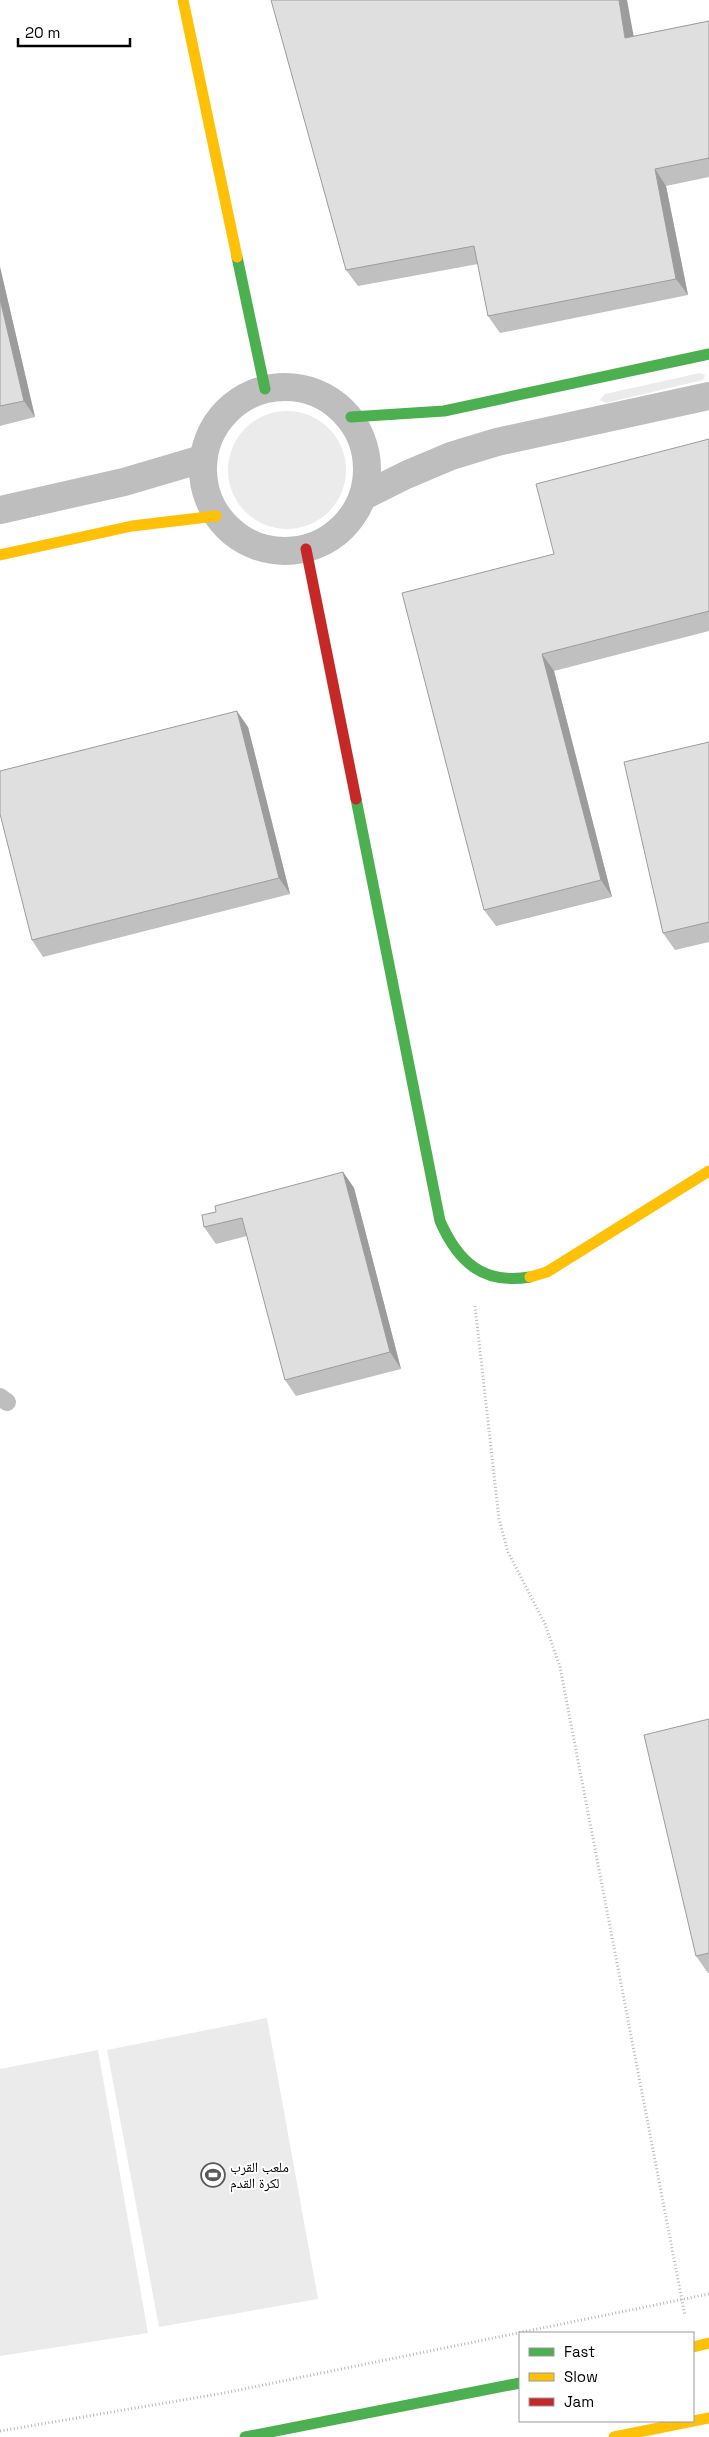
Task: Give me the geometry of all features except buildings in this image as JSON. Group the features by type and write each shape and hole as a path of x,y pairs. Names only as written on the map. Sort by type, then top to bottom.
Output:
{"main road":[{"path":"184,0 265,389"},
{"path":"350,417 444,411 709,354"},
{"path":"0,556 132,526 216,516"},
{"path":"306,549 440,1221 446,1239 457,1255 471,1268 489,1276 509,1280 529,1279 547,1272 709,1171"},
{"path":"694,2347 709,2343"},
{"path":"245,2437 519,2383"},
{"path":"694,2421 709,2418"},
{"path":"614,2437 689,2422"}],"street":[{"path":"289,386 312,390 333,401 350,417 364,442 368,469 364,496 350,520 330,538 306,549 280,552 256,547 233,534 216,516 204,489 202,459 209,435 223,414 242,398 265,389 289,386"},
{"path":"364,496 433,464 497,442 709,396"},
{"path":"0,510 124,482 202,459"}],"path":[{"path":"471,1268 499,1519 508,1552 545,1624 560,1667 686,2325"},
{"path":"528,2332 709,2294"},
{"path":"0,2431 224,2393 519,2334"}],"shaded area":[{"path":"700,373 705,375 703,380 606,403 600,400 605,394"},
{"path":"287,411 310,416 329,428 341,447 346,470 341,493 329,512 310,524 287,529 264,524 245,512 233,493 228,470 233,447 245,428 264,416"},
{"name":"ملعب القرب لكرة القدم","path":"267,2018 318,2299 159,2327 107,2050"},
{"path":"98,2050 148,2333 0,2356 0,2069"}],"traffic: fast":[{"path":"237,257 265,389"},
{"path":"351,417 444,411 709,354"},
{"path":"356,799 440,1221 455,1248 474,1267 486,1274 499,1277 513,1279 530,1277"},
{"path":"245,2437 519,2383"}],"traffic: slow":[{"path":"183,0 237,257"},
{"path":"0,555 132,526 216,516"},
{"path":"530,1277 547,1272 709,1171"},
{"path":"694,2347 709,2343"},
{"path":"694,2421 709,2418"},
{"path":"614,2437 689,2422"}],"traffic: jam":[{"path":"306,549 356,799"}],"place":[{"name":"ملعب القرب لكرة القدم","path":"213,2175"}]}
